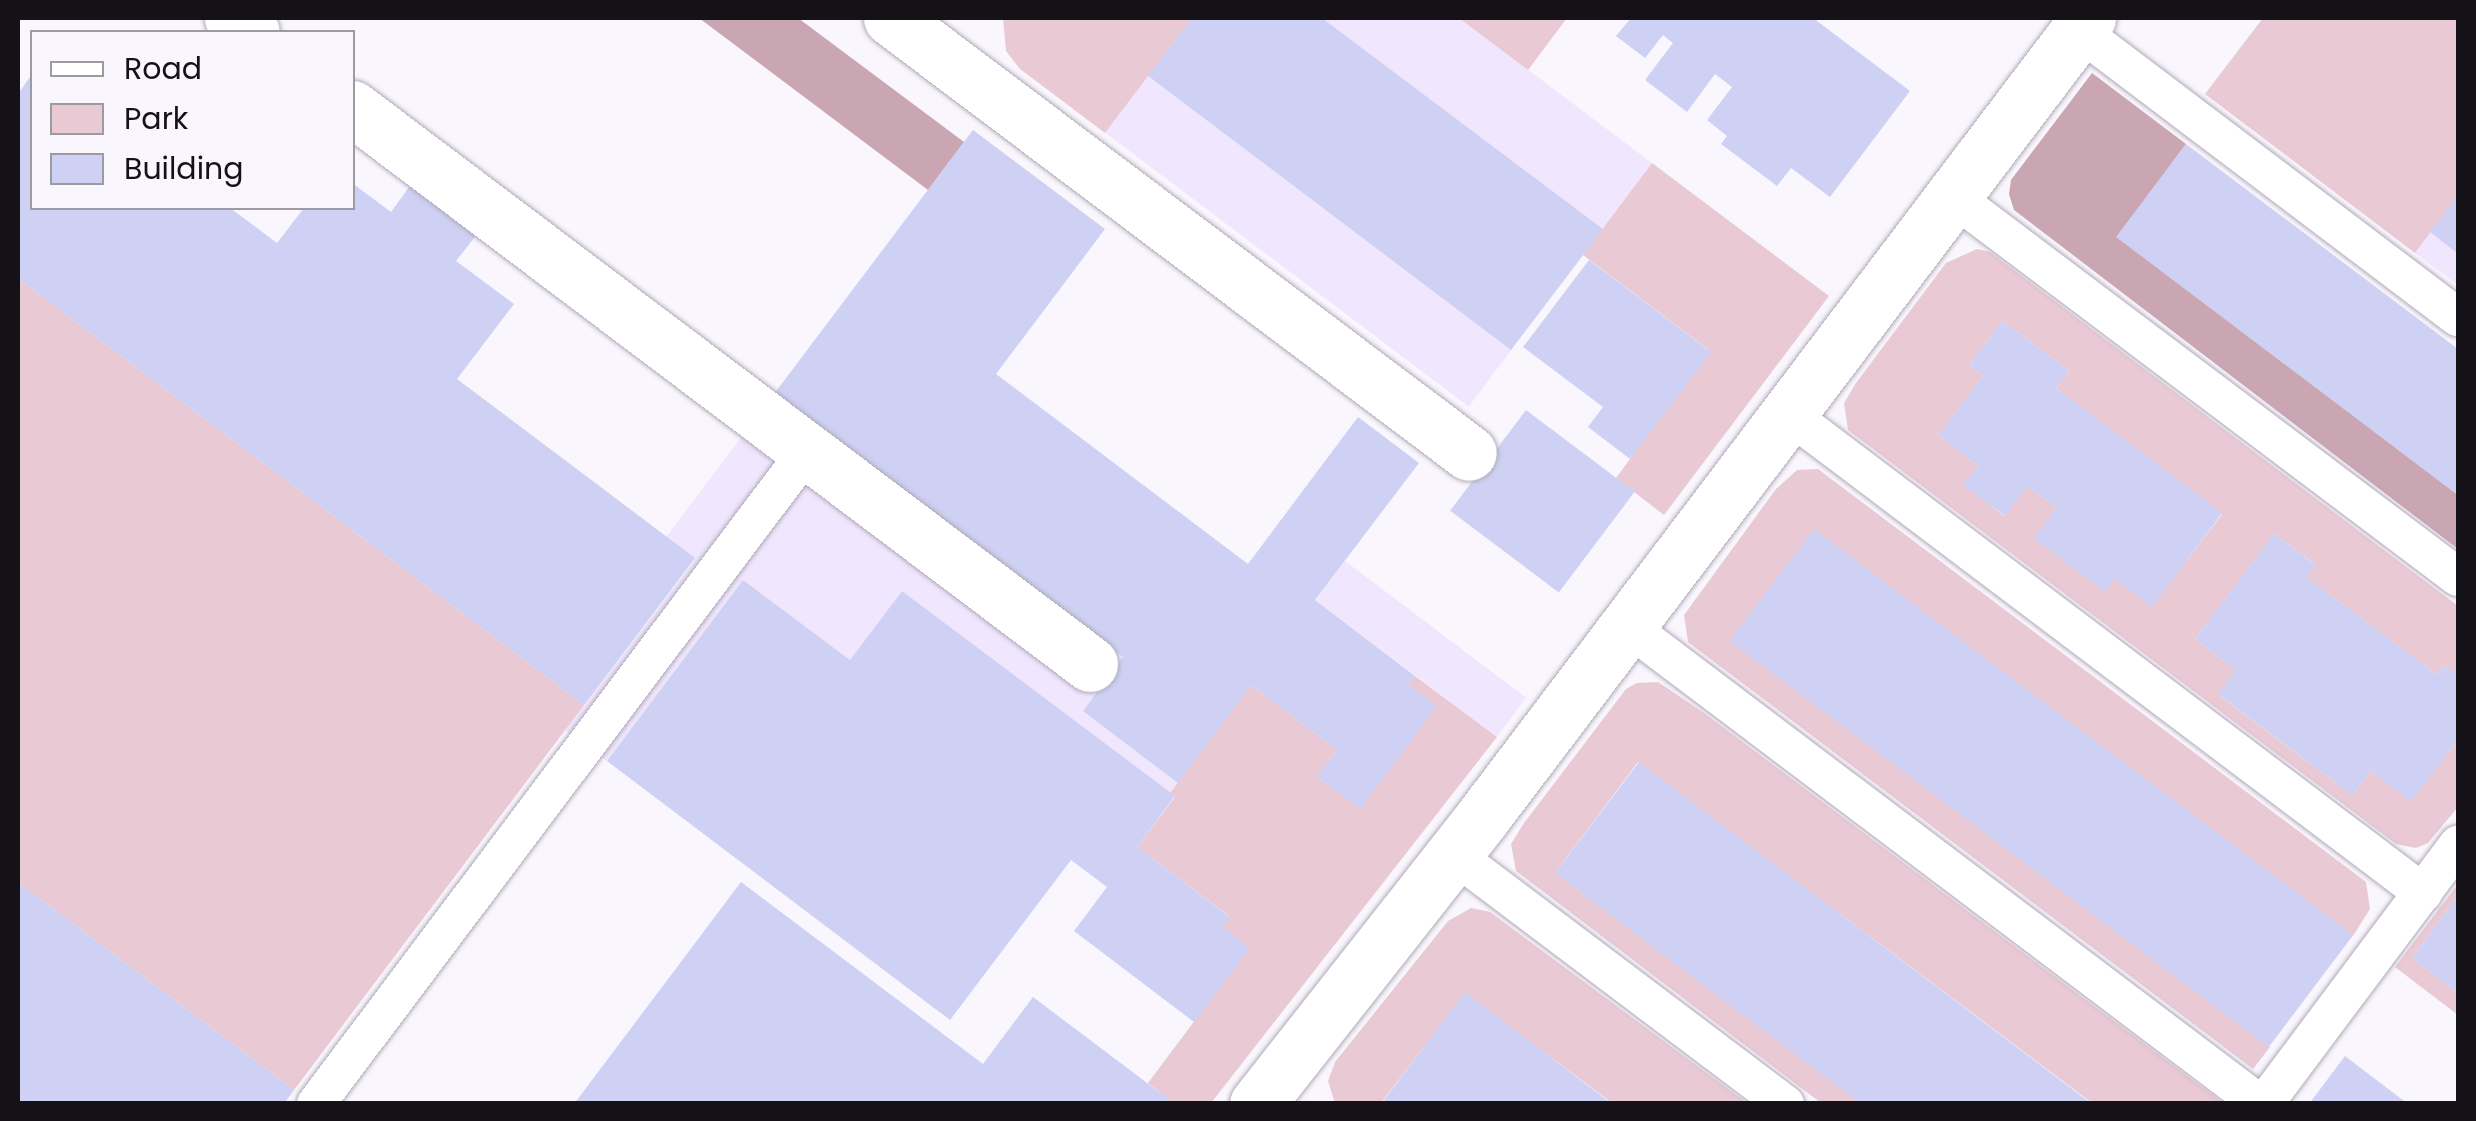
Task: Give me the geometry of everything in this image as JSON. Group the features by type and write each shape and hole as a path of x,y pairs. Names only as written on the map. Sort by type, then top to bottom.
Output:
{"street":[{"path":"1262,1102 2083,24"},
{"path":"924,27 1469,454"},
{"path":"355,110 1090,664"}],"lane":[{"path":"2083,24 2458,317"},
{"path":"1952,196 2458,577"},
{"path":"1787,414 2423,893"},
{"path":"316,1104 807,451"},
{"path":"1626,626 2262,1104 2458,845"},
{"path":"1454,854 1785,1104"}],"shaded area":[{"path":"699,18 798,18 964,142 928,190"},
{"path":"1322,18 1459,18 1652,163 1603,229"},
{"path":"2092,73 2186,144 2117,237 2458,495 2458,549 2014,210 2009,194 2011,180"},
{"path":"1148,76 1511,350 1469,407 1105,133"},
{"path":"2430,232 2458,254 2458,285 2415,253"},
{"path":"774,394 1123,657 1178,783 1170,793 902,591 850,660 743,580 607,761 565,730 695,559 666,537"},
{"path":"1345,561 1526,698 1497,737 1316,600"}],"green space":[{"path":"1003,18 1192,18 1105,133 1020,69 1006,51"},
{"path":"1459,18 1567,18 1528,70"},
{"path":"2263,18 2458,18 2458,195 2415,253 2205,94"},
{"path":"1652,163 1829,296 1664,515 1616,478 1710,351 1583,255"},
{"path":"1977,249 1990,252 2458,606 2458,676 2444,665 2437,675 2306,577 2315,564 2274,534 2195,639 2236,670 2219,695 2352,795 2371,771 2411,801 2454,744 2458,747 2458,807 2428,843 2416,848 2396,844 1848,430 1844,403 1946,263","holes":["2003,321 2069,371 2056,388 2222,514 2152,606 2115,579 2105,591 2035,538 2057,508 2027,486 2004,516 1964,484 1978,466 1938,435 1983,376 1969,365"]},
{"path":"18,278 584,705 294,1090 18,882"},
{"path":"1818,469 2366,882 2370,909 2353,936 1814,530 1731,640 2270,1047 2253,1069 1688,642 1684,615 1776,489 1797,470"},
{"path":"1415,676 1497,737 1211,1103 1173,1103 1148,1083 1249,948 1222,927 1229,916 1137,847 1175,797 1170,793 1251,685 1337,750 1317,776 1359,808 1436,707 1408,685"},
{"path":"1658,682 2223,1103 2092,1103 1638,762 1555,873 1861,1103 1821,1103 1516,871 1511,844 1524,823 1626,689 1637,683"},
{"path":"2458,884 2458,896 2412,958 2458,993 2458,1015 2395,967"},
{"path":"1471,908 1490,912 1747,1103 1612,1103 1465,993 1381,1103 1335,1103 1328,1081 1335,1062 1448,921"}],"building":[{"path":"1192,18 1322,18 1603,229 1511,350 1148,76"},
{"path":"1631,18 1813,18 1910,91 1830,197 1791,168 1777,186 1721,144 1727,136 1707,120 1732,87 1715,74 1687,112 1645,80 1673,43 1663,35 1645,58 1616,36"},
{"path":"30,77 30,210 233,210 277,243 302,210 355,210 355,185 391,212 412,183 478,233 456,261 514,304 457,379 695,558 584,705 18,278 18,94"},
{"path":"973,130 1105,229 996,374 1248,564 1358,417 1419,463 1315,600 1415,676 1408,685 1437,706 1360,809 1317,776 1337,750 1251,685 1178,783 1083,711 1123,657 774,394"},
{"path":"2186,144 2458,349 2458,495 2116,237"},
{"path":"2458,195 2458,254 2430,232"},
{"path":"1589,260 1711,352 1630,459 1588,427 1603,407 1523,347"},
{"path":"2003,321 2069,371 2056,388 2222,513 2152,607 2115,579 2105,592 2034,538 2057,508 2027,486 2005,516 1963,485 1978,466 1938,435 1983,376 1969,365"},
{"path":"1526,410 1635,492 1559,592 1450,511"},
{"path":"1814,529 2353,935 2269,1047 1730,641"},
{"path":"2274,534 2316,565 2306,577 2437,675 2444,665 2458,676 2458,747 2454,744 2411,802 2371,771 2352,795 2218,694 2236,670 2195,639"},
{"path":"743,580 850,660 902,591 1175,796 1137,847 1230,917 1222,927 1250,948 1194,1022 1074,931 1107,887 1071,860 950,1020 607,761"},
{"path":"1639,762 2092,1104 1861,1104 1555,873"},
{"path":"18,882 294,1090 284,1104 18,1104"},
{"path":"741,882 983,1064 1033,997 1175,1104 574,1104"},
{"path":"2458,896 2458,993 2412,958"},
{"path":"1465,992 1612,1104 1381,1104"},
{"path":"2345,1056 2408,1104 2309,1104"}]}
